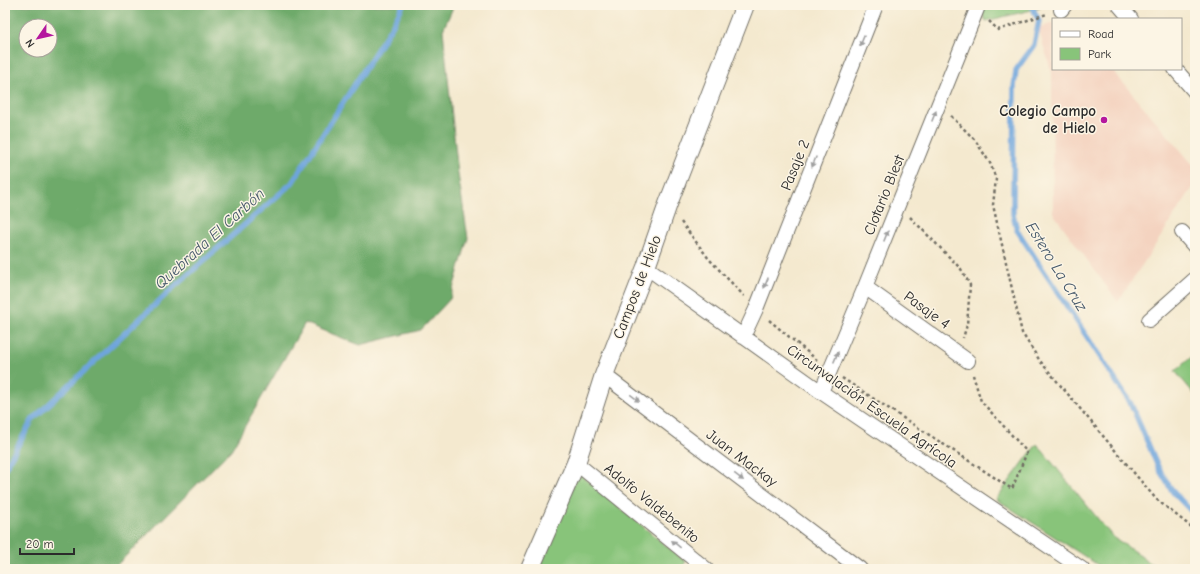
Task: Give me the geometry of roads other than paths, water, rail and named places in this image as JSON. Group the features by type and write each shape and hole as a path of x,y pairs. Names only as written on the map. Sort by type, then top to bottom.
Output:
{"street":[{"name":"Campos de Hielo","path":"530,569 576,463 604,375 745,5"},
{"name":"Pasaje 2","path":"743,336 756,309 876,5"},
{"path":"1119,5 1130,18"},
{"name":"Clotario Blest","path":"821,392 898,206 976,7"},
{"path":"1176,70 1195,92"},
{"path":"1182,232 1195,247"},
{"name":"Circunvalación Escuela Agrícola","path":"646,267 821,392 1082,569"},
{"path":"1149,320 1195,279"},
{"name":"Pasaje 4","path":"865,287 963,357"},
{"name":"Juan Mackay","path":"604,375 860,569"},
{"name":"Adolfo Valdebenito","path":"576,463 706,569"}],"waterway":[{"name":"Quebrada El Carbón","path":"5,468 33,419 175,286 292,183 392,26 403,5"},
{"name":"Estero La Cruz","path":"1031,5 1039,21 1034,45 1016,70 1014,87 1013,214 1017,230 1131,404 1159,469 1173,492 1195,515"}],"place":[{"name":"Colegio Campo de Hielo","path":"1104,120"}]}
